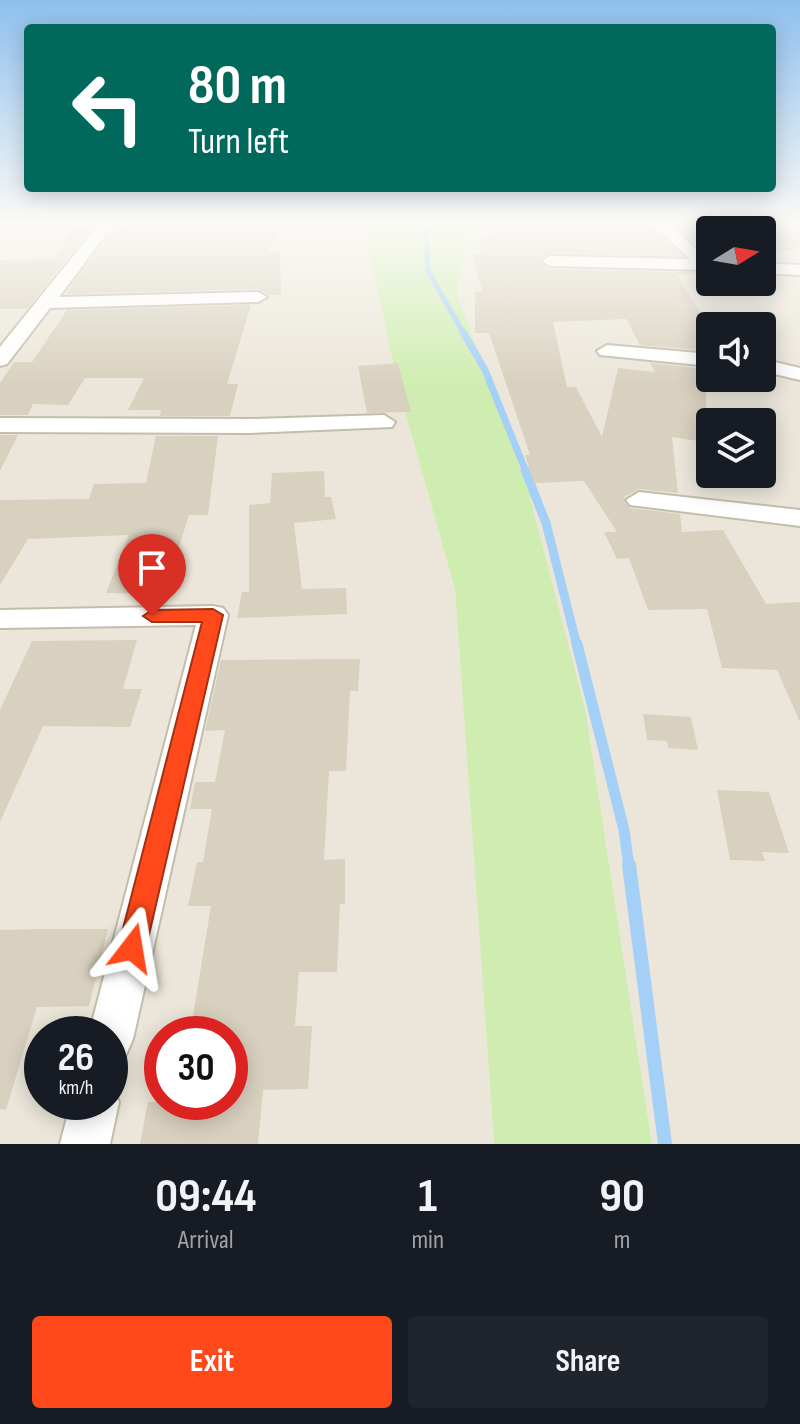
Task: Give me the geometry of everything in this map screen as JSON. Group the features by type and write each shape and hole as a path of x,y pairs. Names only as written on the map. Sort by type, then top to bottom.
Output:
{"street":[{"path":"0,360 67,277"},
{"path":"48,303 258,297"},
{"path":"607,351 696,359"},
{"path":"776,366 800,374"},
{"path":"0,425 251,426 384,422"},
{"path":"639,500 800,518"},
{"path":"0,619 213,615 116,1016"},
{"path":"85,1144 91,1120"}],"shaded area":[{"path":"0,277 375,277 400,394 455,590 494,1144 0,1144"},
{"path":"460,277 696,277 696,296 776,296 776,277 800,277 800,1144 652,1144 586,713 457,295"}],"green space":[{"path":"375,277 460,277 457,295 528,490 586,713 652,1144 494,1144 455,590 400,394"}],"building":[{"path":"0,277 52,277 27,309 0,309"},
{"path":"78,277 281,277 281,295 269,295 258,289 65,294"},
{"path":"479,277 678,277 700,312 696,312 696,350 640,345 626,319 553,322 567,387 576,387 602,437 618,368 655,372 650,363 696,368 696,392 706,392 706,408 696,408 696,441 672,437 678,493 639,489 624,497 624,502 630,508 680,514 682,532 723,530 766,604 800,602 800,722 777,670 722,668 707,609 648,610 629,558 617,559 604,532 617,532 584,481 534,483 525,455 530,455 489,333 475,333 475,292 483,292"},
{"path":"251,305 227,384 238,384 230,416 160,416 161,410 128,410 144,378 85,378 68,405 33,404 28,415 0,415 0,383 14,362 32,362 67,310"},
{"path":"398,363 411,412 367,413 358,366"},
{"path":"0,435 18,435 0,471"},
{"path":"156,436 218,436 208,515 189,515 164,594 106,593 129,535 28,539 0,585 0,500 89,499 94,484 146,483"},
{"path":"324,471 325,497 331,497 336,519 294,523 302,589 346,588 347,614 237,618 242,592 249,592 249,505 270,503 272,473"},
{"path":"137,640 123,689 142,689 130,727 43,726 0,822 0,710 32,641"},
{"path":"360,659 358,691 350,691 346,771 329,771 324,860 345,859 345,904 340,904 337,972 299,972 295,1026 312,1026 308,1089 263,1090 258,1144 140,1144 145,1120 248,1120 248,1016 193,1016 211,906 188,906 197,862 203,862 212,809 190,809 195,782 215,782 225,730 205,731 221,660"},
{"path":"643,714 691,717 698,750 668,748 667,741 647,740"},
{"path":"717,790 769,792 789,853 762,852 765,861 730,860"},
{"path":"108,929 89,1006 37,1007 34,1016 24,1016 24,1050 6,1110 0,1109 0,930"}],"waterway":[{"path":"432,277 464,334"},
{"path":"463,332 485,370 526,472"},
{"path":"525,470 546,523 577,646"},
{"path":"577,644 624,830 629,867"},
{"path":"629,865 665,1144"}],"route":[{"path":"132,948 213,615 152,616"}]}
